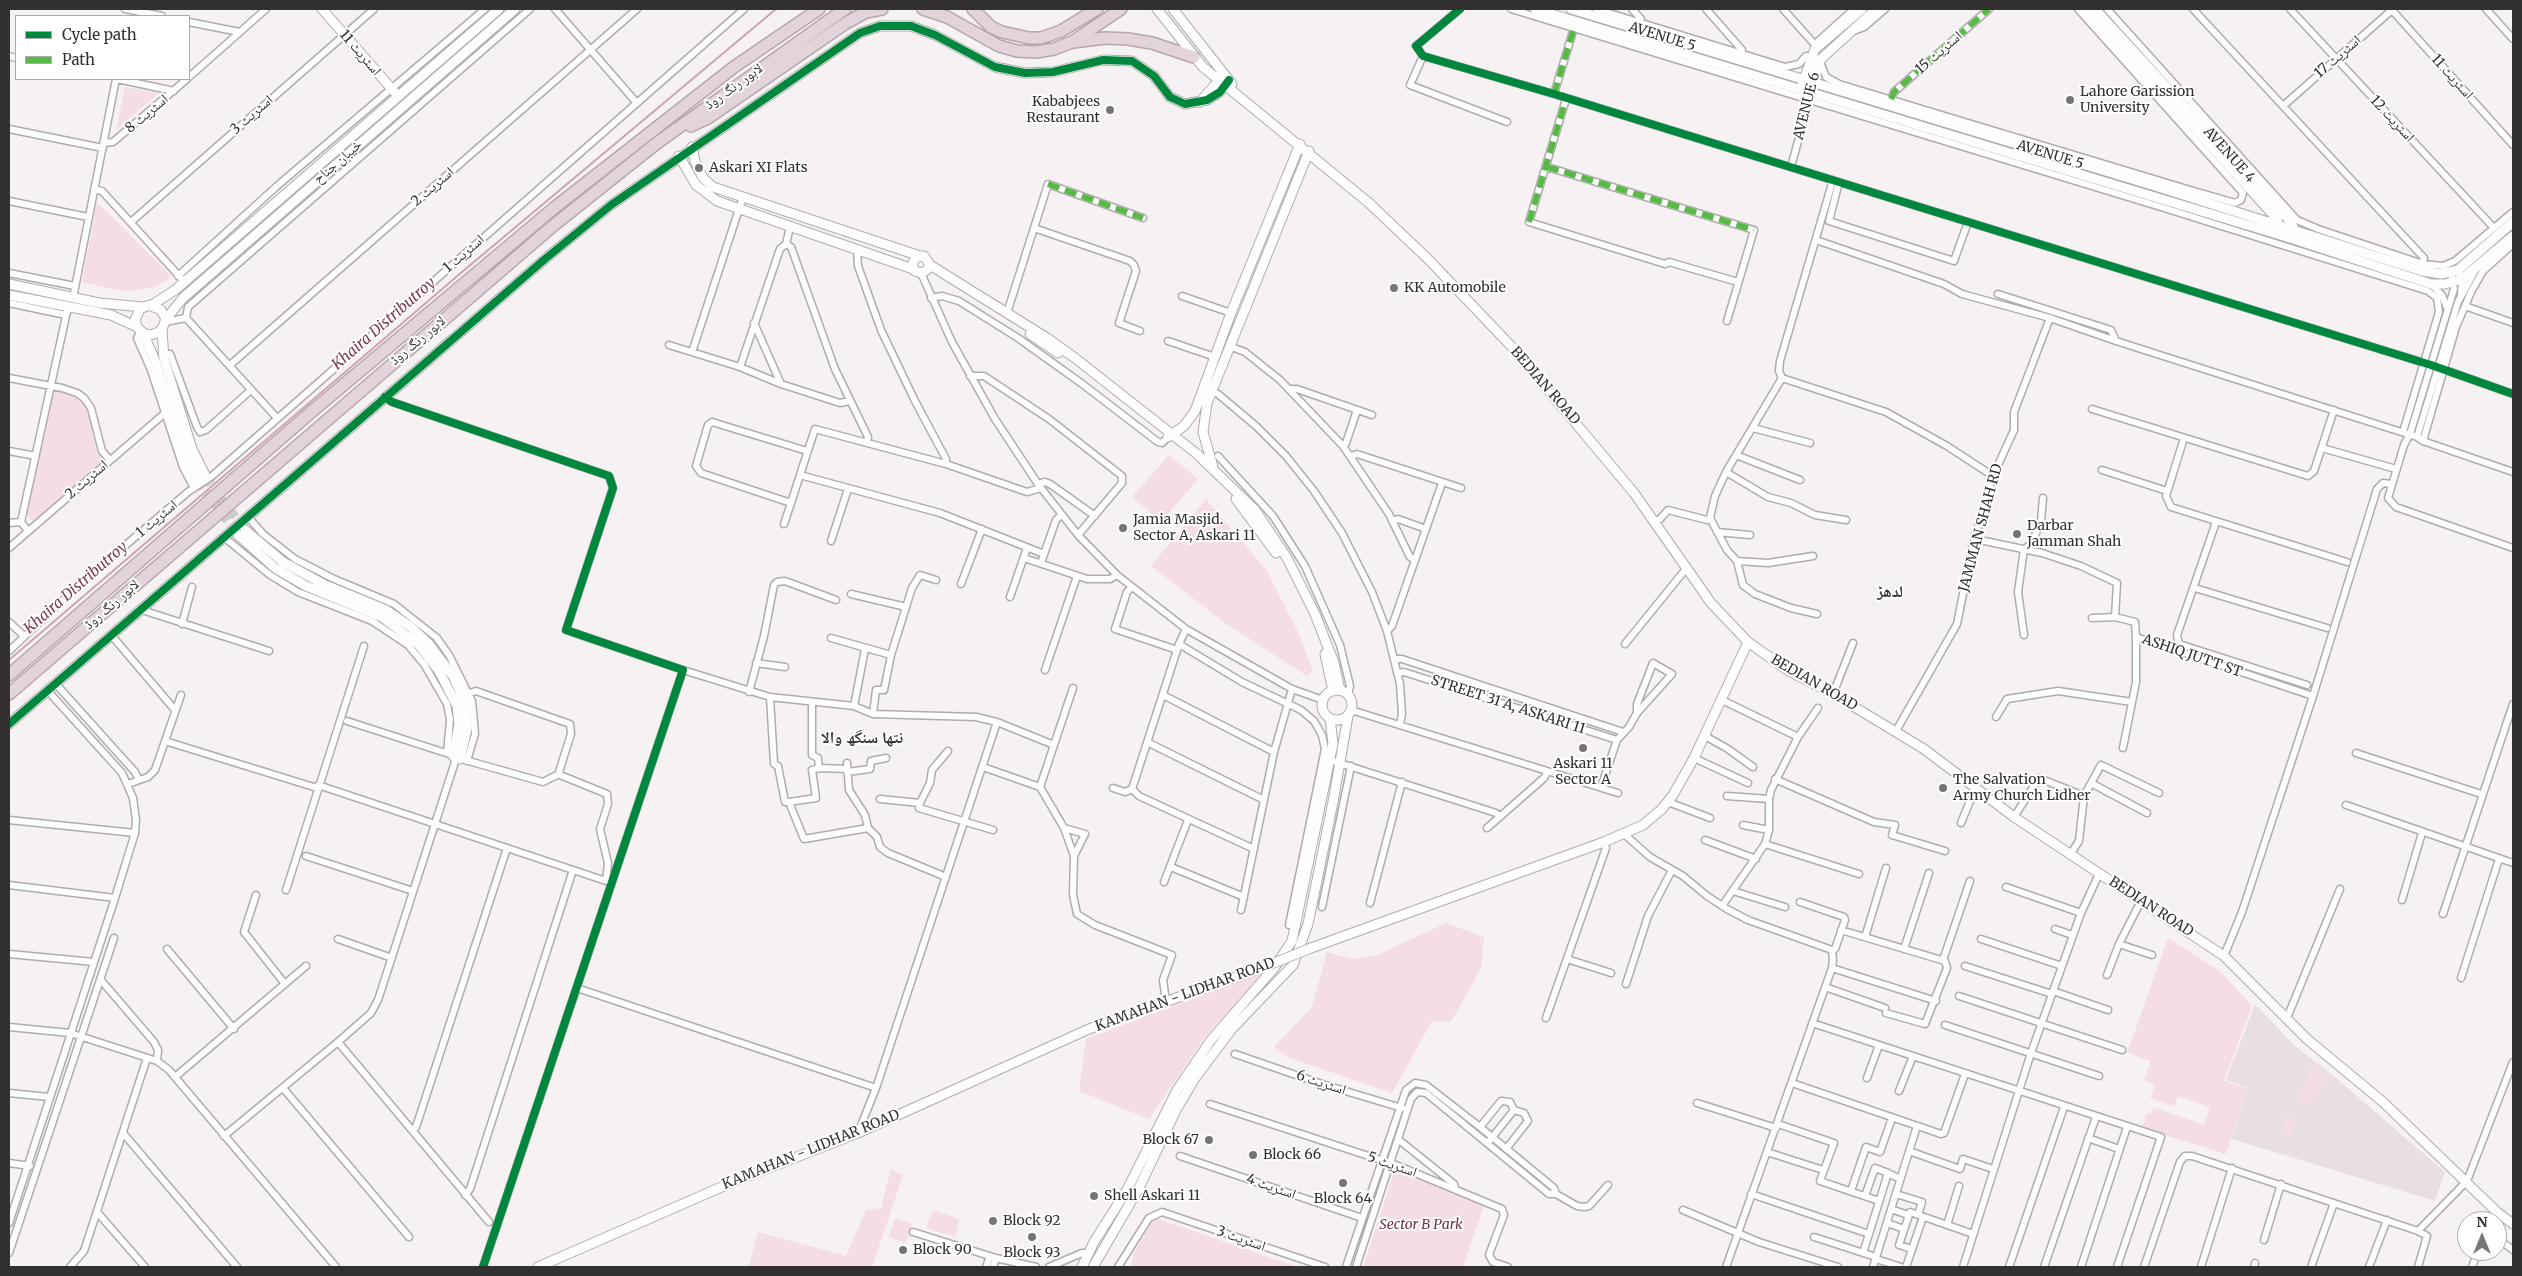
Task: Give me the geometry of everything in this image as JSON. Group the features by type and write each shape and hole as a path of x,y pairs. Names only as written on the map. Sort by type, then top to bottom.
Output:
{"highway":[{"name":"لاہور رنگ روڈ","path":"9,675 310,413 554,208 734,67 819,9"},
{"name":"لاہور رنگ روڈ","path":"9,694 554,224 658,143 845,9"},
{"path":"658,143 708,118 846,23 863,9"},
{"path":"846,23 866,12 882,9"},
{"path":"922,9 947,18 1008,49 1043,52 1072,42 1096,39 1128,39 1152,43 1194,57"},
{"path":"973,9 981,18 997,30 1029,38 1051,35 1097,9"},
{"path":"1072,42 1121,9"}],"main road":[{"name":"اسٹریٹ 11","path":"322,9 395,93"},
{"name":"خیبان جناح","path":"147,306 182,279 395,93 499,9"},
{"name":"خیبان جناح","path":"164,324 183,298 515,9"},
{"name":"BEDIAN ROAD","path":"1157,9 1203,67 1224,80 1245,103 1309,151 1369,203 1428,259 1512,347 1628,485 1654,521 1685,570 1710,603 1748,642 1789,671 1896,731 1980,790 2014,817 2224,956 2307,1038 2383,1102 2497,1212 2513,1224"},
{"path":"1173,9 1224,80"},
{"name":"AVENUE 5","path":"1571,9 1776,68 1808,82 1839,88 2278,230 2290,238 2431,284 2458,280"},
{"name":"AVENUE 6","path":"1807,94 1816,45 1862,9"},
{"name":"AVENUE 6","path":"1815,58 1850,32 1876,9"},
{"name":"AVENUE 4","path":"2087,9 2277,219 2278,230"},
{"name":"AVENUE 4","path":"2095,9 2290,221 2293,229"},
{"name":"AVENUE 5","path":"1536,12 1807,94 2278,230 2293,229 2422,271 2441,274 2454,271"},
{"path":"9,724 385,397 589,223 679,156 860,33 880,26 895,24 925,30 995,67 1025,73 1053,72 1103,60 1132,61 1154,76 1175,101 1188,104 1212,97 1224,80"},
{"path":"1203,67 1210,82 1209,92"},
{"path":"1200,102 1224,80"},
{"path":"1214,469 1206,450 1203,401 1215,357 1233,309 1300,144"},
{"path":"692,147 695,161 703,178 713,187 927,258 923,269"},
{"path":"1170,435 1188,422 1212,392 1309,151"},
{"path":"679,156 696,185 717,201 857,250 923,269 1007,313 1075,358 1194,455 1214,469 1255,510 1287,558 1316,614 1334,663 1340,692"},
{"path":"2454,271 2513,222"},
{"path":"2290,238 2293,229"},
{"path":"2458,280 2478,266 2513,236"},
{"path":"2361,262 2365,252"},
{"path":"920,256 913,261 923,269 1014,324 1072,362 1170,435"},
{"path":"1255,256 1266,260"},
{"path":"9,284 113,305 147,306 162,310 164,324 162,355 192,449 199,482"},
{"path":"9,295 67,311 111,315 140,330 155,334 164,324"},
{"path":"147,306 136,316 140,330 154,358 183,449 199,482"},
{"path":"1233,309 1246,310"},
{"path":"1194,455 1206,450"},
{"path":"1082,1267 1163,1126 1212,1052 1293,965 1308,924 1352,702 1340,692 1300,593 1282,562 1249,514 1194,455"},
{"path":"242,533 275,568 306,586 382,617 419,645 439,671 457,706 459,724 456,758"},
{"name":"KAMAHAN - LIDHAR ROAD","path":"538,1267 733,1182 858,1133 1089,1029 1269,965 1624,834 1650,820 1668,802 1705,736 1748,642"},
{"path":"1092,1267 1139,1188 1172,1097 1211,1040 1274,968 1292,941 1334,736 1330,718 1323,709 1323,700 1340,692"},
{"path":"1330,718 1339,720 1350,713"}],"street":[{"name":"اسٹریٹ 8","path":"190,76 266,9"},
{"name":"اسٹریٹ 3","path":"131,222 374,9"},
{"path":"395,93 485,9"},
{"path":"186,318 188,307 530,9"},
{"path":"555,9 636,102"},
{"name":"اسٹریٹ 2","path":"230,365 637,9"},
{"name":"اسٹریٹ 1","path":"9,652 23,636 199,482 212,476 744,9"},
{"path":"1460,9 1416,46 1423,56 1554,94 2434,366 2513,394"},
{"path":"1511,9 1536,12 1574,28 1807,94 2428,291 2437,298 2440,306 2434,366"},
{"path":"1596,9 1742,53 1776,68 1791,67 1802,63 1806,56 1815,58 1826,77 1839,88 1892,99 2187,189 2235,202 2241,200 2243,193 2078,9"},
{"path":"1632,9 1641,19 1640,22"},
{"path":"1706,9 1742,50 1742,53"},
{"path":"1783,9 1816,45 1854,9"},
{"path":"1850,32 1864,26 1885,9"},
{"name":"اسٹریٹ 15","path":"1892,99 1894,92 1988,9"},
{"path":"2107,9 2297,220 2318,229 2423,264 2443,266 2455,261 2513,212"},
{"path":"2193,9 2424,258 2423,264"},
{"name":"اسٹریٹ 12","path":"2290,9 2494,228"},
{"name":"اسٹریٹ 17","path":"2283,106 2392,9"},
{"name":"اسٹریٹ 11","path":"2392,9 2513,145"},
{"path":"2486,9 2513,39"},
{"path":"130,11 156,15"},
{"path":"190,22 239,32"},
{"path":"1554,94 1574,28"},
{"path":"1423,56 1410,85 1507,122"},
{"path":"73,298 117,80"},
{"path":"122,80 174,91"},
{"name":"اسٹریٹ 8","path":"103,146 113,142 186,80"},
{"name":"AVENUE 6","path":"1791,167 1807,94"},
{"path":"1566,98 1529,222 1665,264 1669,262 1738,282"},
{"path":"9,129 103,146"},
{"path":"1546,167 1754,230 1727,321"},
{"path":"1836,181 1829,221 1954,261 1968,222"},
{"path":"1836,181 1816,240 1780,361 1779,371 1782,378 1886,412 1946,446 1993,476"},
{"path":"1007,313 1048,184 1143,218"},
{"path":"94,189 102,191 182,279"},
{"path":"692,352 743,197"},
{"path":"9,201 88,217"},
{"path":"740,367 780,249 786,244 790,227"},
{"path":"1034,228 1130,261 1136,271 1119,323 1140,331"},
{"path":"1816,240 1944,284 1962,294 2050,318 2116,341 2406,433 2513,472"},
{"path":"786,244 791,247 808,298 850,401 868,437 867,442"},
{"path":"2434,366 2483,271 2513,244"},
{"path":"857,250 858,266 881,330 915,401 946,459 946,464"},
{"path":"2461,294 2467,290 2478,266"},
{"path":"923,269 931,298 970,376 1009,442 1039,486 1078,535 1117,575 1186,629 1292,689 1323,700"},
{"path":"2454,271 2461,294 2406,433 2388,498 2393,505 2513,548"},
{"path":"9,272 75,286"},
{"path":"2420,439 2447,308 2458,280"},
{"path":"2431,284 2442,295 2447,308"},
{"path":"1998,294 2110,330 2116,341"},
{"path":"931,298 942,296 959,301 1018,338 1081,382 1158,442 1162,442 1170,435"},
{"path":"1182,296 1233,309"},
{"path":"9,304 67,311 21,522"},
{"path":"2465,306 2513,323"},
{"path":"164,324 186,318"},
{"path":"186,318 276,418"},
{"name":"JAMMAN SHAH RD","path":"1896,731 1957,624 1975,539 1993,476 2014,430 2014,412 2050,318"},
{"path":"754,324 781,384"},
{"path":"140,330 137,338 148,364 183,468 199,482"},
{"path":"1168,341 1215,357"},
{"path":"669,345 740,367 781,384 840,403 850,401"},
{"path":"1229,346 1245,352 1290,389 1343,446 1392,521 1410,557 1415,560"},
{"path":"162,355 170,354 196,427 200,432 206,430 251,390"},
{"path":"970,376 984,376 1049,419 1121,474 1122,483 1078,535"},
{"path":"9,378 77,393 88,404 101,447 110,460"},
{"path":"1782,378 1726,472 1715,496 1710,518 1727,550 1737,561 1743,585 1755,594 1791,608 1817,614"},
{"path":"1290,389 1297,389 1372,415"},
{"path":"1212,392 1218,394 1256,426 1286,456 1314,491 1355,556 1387,631 1395,659 1402,705 1400,725"},
{"path":"385,397 392,402 609,476 613,488 566,630 749,692 770,697 854,706 873,714 976,717 997,722 1054,745"},
{"path":"2092,409 2308,476 2314,471 2334,410"},
{"path":"1343,446 1346,443 1357,410"},
{"name":"اسٹریٹ 2","path":"9,548 165,413"},
{"path":"791,503 701,473 697,469 696,463 708,426 712,422 807,451"},
{"path":"1753,428 1810,443"},
{"path":"784,524 815,429 946,464 1027,492 1045,482 1095,516"},
{"path":"2184,438 2167,491 2166,500 2170,507 2347,562"},
{"path":"2322,448 2396,469"},
{"path":"9,451 36,456"},
{"path":"1351,456 1357,454 1460,488"},
{"path":"1736,455 1800,480"},
{"path":"1218,456 1273,516 1305,566 1340,645 1350,686 1340,692"},
{"path":"2102,470 2167,491"},
{"path":"1726,472 1768,497 1791,503 1815,514 1846,520"},
{"path":"800,475 940,513 1044,554"},
{"path":"1387,631 1392,626 1442,482"},
{"path":"2224,956 2242,912 2314,696 2377,489 2383,482 2391,484"},
{"path":"830,542 848,489"},
{"path":"2024,635 2018,592 2025,549 2032,543 2041,521 2043,498"},
{"path":"1654,521 1660,519 1668,510 1707,520 1710,518"},
{"path":"1041,563 1056,520 1061,515"},
{"path":"224,1136 371,1013 378,1000 392,958 456,758 475,734 474,709 470,693 449,655 436,638 416,620 381,597 334,579 294,559 263,534 248,517"},
{"path":"1392,521 1398,519 1426,529"},
{"path":"9,523 21,522"},
{"path":"21,522 28,531"},
{"path":"2216,522 2195,588 2177,635 2179,644 2307,684"},
{"path":"961,584 982,529"},
{"path":"1716,532 1750,535"},
{"path":"225,538 270,575 298,592 372,621 408,645 424,664 447,704 456,758"},
{"path":"1975,539 2025,549 2081,566 2117,584 2115,617 2092,618"},
{"path":"1010,597 1027,548"},
{"path":"1737,561 1768,563 1813,556"},
{"path":"1024,558 1077,576 1102,580 1113,578 1117,575"},
{"path":"1625,644 1685,570"},
{"path":"873,714 876,690 884,690 891,655 906,607 920,575 936,580"},
{"path":"1045,670 1077,576"},
{"path":"749,692 764,636 772,589 777,582 784,582 836,600"},
{"path":"182,624 192,587"},
{"path":"1132,587 1127,592 1115,629 1178,647 1242,682 1301,710 1314,721 1322,735 1325,749 1289,924"},
{"path":"2195,588 2327,628"},
{"path":"851,594 906,607"},
{"path":"142,610 269,651"},
{"name":"ASHIQ JUTT ST","path":"2115,617 2134,622 2136,637 2314,696"},
{"path":"9,622 23,636"},
{"path":"1113,788 1125,792 1132,789 1178,647 1186,629"},
{"path":"112,636 175,710"},
{"path":"2123,748 2136,682 2136,637"},
{"path":"831,638 891,655"},
{"path":"1833,694 1853,644"},
{"path":"286,890 364,646"},
{"path":"854,706 865,649"},
{"path":"1395,659 1402,659 1623,732"},
{"path":"756,663 785,667"},
{"path":"1601,787 1617,740 1637,713 1672,674 1653,663 1637,704 1637,713"},
{"path":"482,1267 683,670"},
{"name":"STREET 31 A, ASKARI 11","path":"1398,673 1404,672 1617,740"},
{"path":"55,683 135,772 139,780"},
{"path":"1040,786 1073,688"},
{"path":"1241,910 1274,752 1286,703 1292,689"},
{"path":"9,1223 116,898 135,833 134,805 128,784 122,773 47,690"},
{"path":"346,721 456,758 543,782 559,774 571,734 570,724 476,691 470,693"},
{"path":"1996,717 2007,699 2058,691 2089,694 2132,702"},
{"path":"1163,695 1274,752"},
{"path":"128,784 153,773 180,696"},
{"path":"770,697 774,764 778,766 785,802 816,798 812,770 819,768 870,769 871,761 886,758"},
{"path":"1722,700 1798,737"},
{"path":"812,702 812,755 818,758 819,768"},
{"path":"2443,914 2481,794 2513,704"},
{"path":"1722,906 1765,844 1769,830 1769,799 1775,779 1798,737 1818,708"},
{"path":"1350,713 1400,725 1618,793"},
{"path":"858,1133 876,1088 997,722"},
{"path":"1705,736 1728,749 1753,767"},
{"path":"165,741 318,787 606,880 608,863 600,829 609,798 604,791 559,774"},
{"path":"1147,742 1264,800"},
{"path":"948,751 932,770 930,783 919,808 966,820 993,830"},
{"path":"2356,753 2481,794"},
{"path":"1694,758 1748,783"},
{"path":"1330,760 1496,813 1500,817"},
{"path":"2070,855 2079,841 2084,796 2101,765 2159,793"},
{"path":"1322,907 1351,766"},
{"path":"983,767 1040,786 1064,828 1074,856 1073,894 1077,914 1095,925 1172,955 1163,980 1166,1001"},
{"path":"847,768 849,790 864,815 868,828 877,837 880,847 946,877"},
{"path":"1487,828 1544,778 1547,772"},
{"path":"2014,817 2039,778 2084,796"},
{"path":"1775,779 1874,822 1895,825 1892,836 1945,851"},
{"path":"1370,903 1402,782"},
{"path":"2091,783 2147,814"},
{"path":"1132,789 1139,796 1254,849"},
{"path":"1961,823 1970,801 1980,790"},
{"path":"1727,796 1769,799"},
{"path":"880,799 920,803"},
{"path":"789,802 804,839 868,828"},
{"path":"1668,802 1710,818"},
{"path":"2346,806 2513,863"},
{"path":"9,820 135,833"},
{"path":"1164,882 1188,820"},
{"path":"1743,825 1769,830"},
{"path":"1064,828 1084,834 1074,856"},
{"path":"2402,900 2422,833"},
{"path":"1624,834 1650,857 1672,870 1722,906 1748,920 1832,950"},
{"path":"1705,840 1756,859"},
{"path":"1546,1018 1606,848 1604,842"},
{"path":"1765,844 1859,874"},
{"path":"412,1130 416,1127 506,848"},
{"path":"306,856 412,891"},
{"path":"2461,978 2499,858"},
{"path":"1171,867 1244,898"},
{"path":"1865,937 1886,868"},
{"path":"465,1195 470,1189 573,870"},
{"path":"1626,984 1648,916 1672,870"},
{"path":"1904,949 1929,873"},
{"path":"1963,1267 2031,1053 2072,935 2100,874"},
{"path":"1825,987 1925,1024 1936,1001 1947,968 1943,960 1970,881"},
{"path":"9,885 116,898"},
{"path":"2006,888 2081,913"},
{"path":"2287,1018 2340,889"},
{"path":"1733,891 1785,907"},
{"path":"256,895 244,932 285,984"},
{"path":"2107,975 2119,944 2141,901"},
{"path":"1800,902 1844,917 1835,949 1832,950"},
{"path":"1841,930 1943,960"},
{"path":"2055,930 2072,935"},
{"path":"9,1253 114,938"},
{"path":"338,939 392,958"},
{"path":"1982,939 2062,966"},
{"path":"2119,944 2152,955"},
{"path":"167,949 234,1029"},
{"path":"1726,1267 1832,968 1834,960 1832,950"},
{"path":"9,954 94,962"},
{"path":"1566,959 1611,973"},
{"path":"175,1077 234,1029 306,966"},
{"path":"1965,966 2108,1010"},
{"path":"1832,968 1936,1001"},
{"path":"100,979 154,1042 158,1050 157,1061"},
{"path":"577,988 876,1088"},
{"path":"1959,996 2122,1050"},
{"path":"1812,1023 2161,1138 2117,1267"},
{"path":"1945,1025 2099,1076"},
{"path":"9,1027 81,1036 157,1061 175,1077 336,1267"},
{"path":"338,1042 489,1222"},
{"path":"1867,1078 1879,1045"},
{"name":"اسٹریٹ 6","path":"1235,1054 1408,1111"},
{"path":"1899,1091 1913,1056"},
{"path":"70,1267 81,1256 98,1212 147,1058"},
{"path":"2418,1231 2467,1181 2513,1062"},
{"path":"1792,1083 1892,1118 1944,1133 1965,1074"},
{"path":"1356,1267 1412,1099 1417,1092 1415,1082"},
{"path":"1346,1267 1400,1107 1408,1086 1415,1082 1426,1085 1480,1127 1490,1140 1506,1149 1554,1188 1556,1194"},
{"path":"283,1088 409,1237"},
{"path":"1417,1092 1426,1093 1490,1140 1548,1194 1556,1194 1577,1206 1584,1207 1590,1206 1608,1185"},
{"path":"9,1093 49,1097"},
{"path":"1480,1127 1501,1101 1510,1102 1514,1110 1524,1113 1528,1121 1506,1149"},
{"name":"اسٹریٹ 5","path":"1210,1104 1391,1163 1455,1188 1504,1212 1489,1255 1493,1262 1508,1267"},
{"path":"1697,1104 1834,1143 1820,1181 1879,1201"},
{"path":"2010,1267 2064,1107"},
{"path":"1490,1140 1514,1110"},
{"path":"2044,1267 2096,1117"},
{"path":"1851,1192 1866,1147 1880,1152 1892,1118"},
{"path":"1873,1267 1917,1126"},
{"path":"2081,1267 2126,1127"},
{"path":"123,1133 237,1267"},
{"path":"2088,1138 2119,1149"},
{"path":"1399,1140 1454,1184 1455,1188"},
{"path":"1909,1151 1960,1169 1963,1159 1993,1169"},
{"path":"1767,1152 1823,1170"},
{"name":"اسٹریٹ 4","path":"1180,1156 1362,1218"},
{"path":"2144,1267 2180,1162 2186,1156 2192,1156 2232,1168 2418,1231 2427,1236 2418,1267"},
{"path":"9,1163 37,1168"},
{"path":"1865,1196 1875,1168 1900,1179"},
{"path":"2200,1267 2232,1168"},
{"path":"1862,1253 1888,1173"},
{"path":"2264,1240 2281,1184"},
{"path":"1947,1225 1958,1186"},
{"path":"1752,1194 1869,1234"},
{"path":"1896,1194 1922,1202 1921,1216 1906,1267"},
{"path":"2311,1267 2334,1202"},
{"path":"1891,1209 1908,1215 1910,1212 1973,1234"},
{"path":"1684,1210 1759,1242 1838,1267"},
{"path":"98,1212 145,1267"},
{"name":"اسٹریٹ 3","path":"1118,1267 1149,1218 1162,1212 1325,1267"},
{"path":"1908,1215 1899,1245 1912,1249"},
{"path":"2369,1267 2387,1220"},
{"path":"1887,1223 1904,1229"},
{"path":"913,1232 993,1257 1036,1267"},
{"path":"1814,1237 1901,1267"},
{"path":"1049,1267 1082,1253 1089,1253"},
{"path":"986,1267 993,1257"},
{"path":"993,1257 993,1267"}],"shaded area":[{"path":"2255,1004 2295,1046 2336,1078 2445,1172 2435,1201 2232,1139 2248,1088 2226,1080"}],"green space":[{"path":"125,87 159,93 116,130"},
{"path":"97,202 172,277 154,287 131,291 111,289 82,282"},
{"path":"54,390 72,395 88,408 96,448 104,462 33,522 26,514"},
{"path":"1169,455 1198,479 1161,522 1132,497"},
{"path":"1206,499 1267,571 1298,632 1313,671 1307,676 1225,623 1151,566"},
{"path":"1446,923 1484,937 1481,968 1451,1022 1432,1021 1392,1093 1287,1057 1274,1047 1312,1007 1327,952 1352,959 1378,955"},
{"path":"2168,938 2221,972 2252,1006 2224,1081 2248,1089 2226,1154 2142,1128 2147,1113 2151,1114 2153,1107 2204,1125 2210,1107 2178,1096 2174,1106 2150,1098 2155,1085 2144,1080 2151,1061 2127,1053"},
{"path":"1267,971 1204,1038 1149,1119 1079,1091 1086,1039"},
{"path":"2311,1065 2328,1077 2309,1106 2299,1101"},
{"path":"2285,1116 2295,1119 2289,1138 2281,1136"},
{"path":"891,1169 903,1175 872,1267 749,1267 758,1232 846,1256 866,1210 881,1208"},
{"name":"Sector B Park","path":"1395,1169 1484,1205 1463,1267 1363,1267"},
{"path":"933,1210 959,1219 955,1237 926,1228"},
{"path":"895,1218 912,1224 906,1243 889,1237"},
{"path":"1155,1218 1298,1267 1131,1267 1133,1254"}],"waterway":[{"name":"Khaira Distributroy","path":"9,660 462,272 776,9"}],"tunnel":[{"path":"206,477 244,529"},
{"path":"198,481 238,535"}],"marked path":[{"path":"1891,99 1894,92 1989,9"},
{"path":"1554,94 1574,28"},
{"path":"1529,222 1566,99"},
{"path":"1547,167 1754,230"},
{"path":"1048,184 1143,218"}],"cycle path":[{"path":"1460,9 1416,46 1423,56 1554,94 2431,365 2513,394"},
{"path":"9,724 545,259 611,205 860,33 880,26 911,26 935,35 995,67 1025,73 1053,72 1103,60 1132,61 1154,76 1170,97 1185,104 1207,100 1220,92 1229,80"},
{"path":"385,397 392,402 609,476 613,488 566,630 683,670 483,1267"}],"place":[{"name":"Lahore Garission University","path":"2070,100"},
{"name":"Kababjees Restaurant","path":"1110,110"},
{"name":"Askari XI Flats","path":"699,168"},
{"name":"KK Automobile","path":"1394,288"},
{"name":"Jamia Masjid. Sector A, Askari 11","path":"1123,528"},
{"name":"Darbar Jamman Shah","path":"2017,534"},
{"name":"Askari 11 Sector A","path":"1583,748"},
{"name":"The Salvation Army Church Lidher","path":"1943,788"},
{"name":"Block 67","path":"1209,1140"},
{"name":"Block 66","path":"1253,1155"},
{"name":"Block 64","path":"1343,1183"},
{"name":"Shell Askari 11","path":"1094,1196"},
{"name":"Block 92","path":"993,1221"},
{"name":"Block 93","path":"1032,1237"},
{"name":"Block 90","path":"903,1250"}],"district":[{"name":"لدھڑ","path":"1890,592"},
{"name":"نتھا سنگھ والا","path":"862,738"}]}
